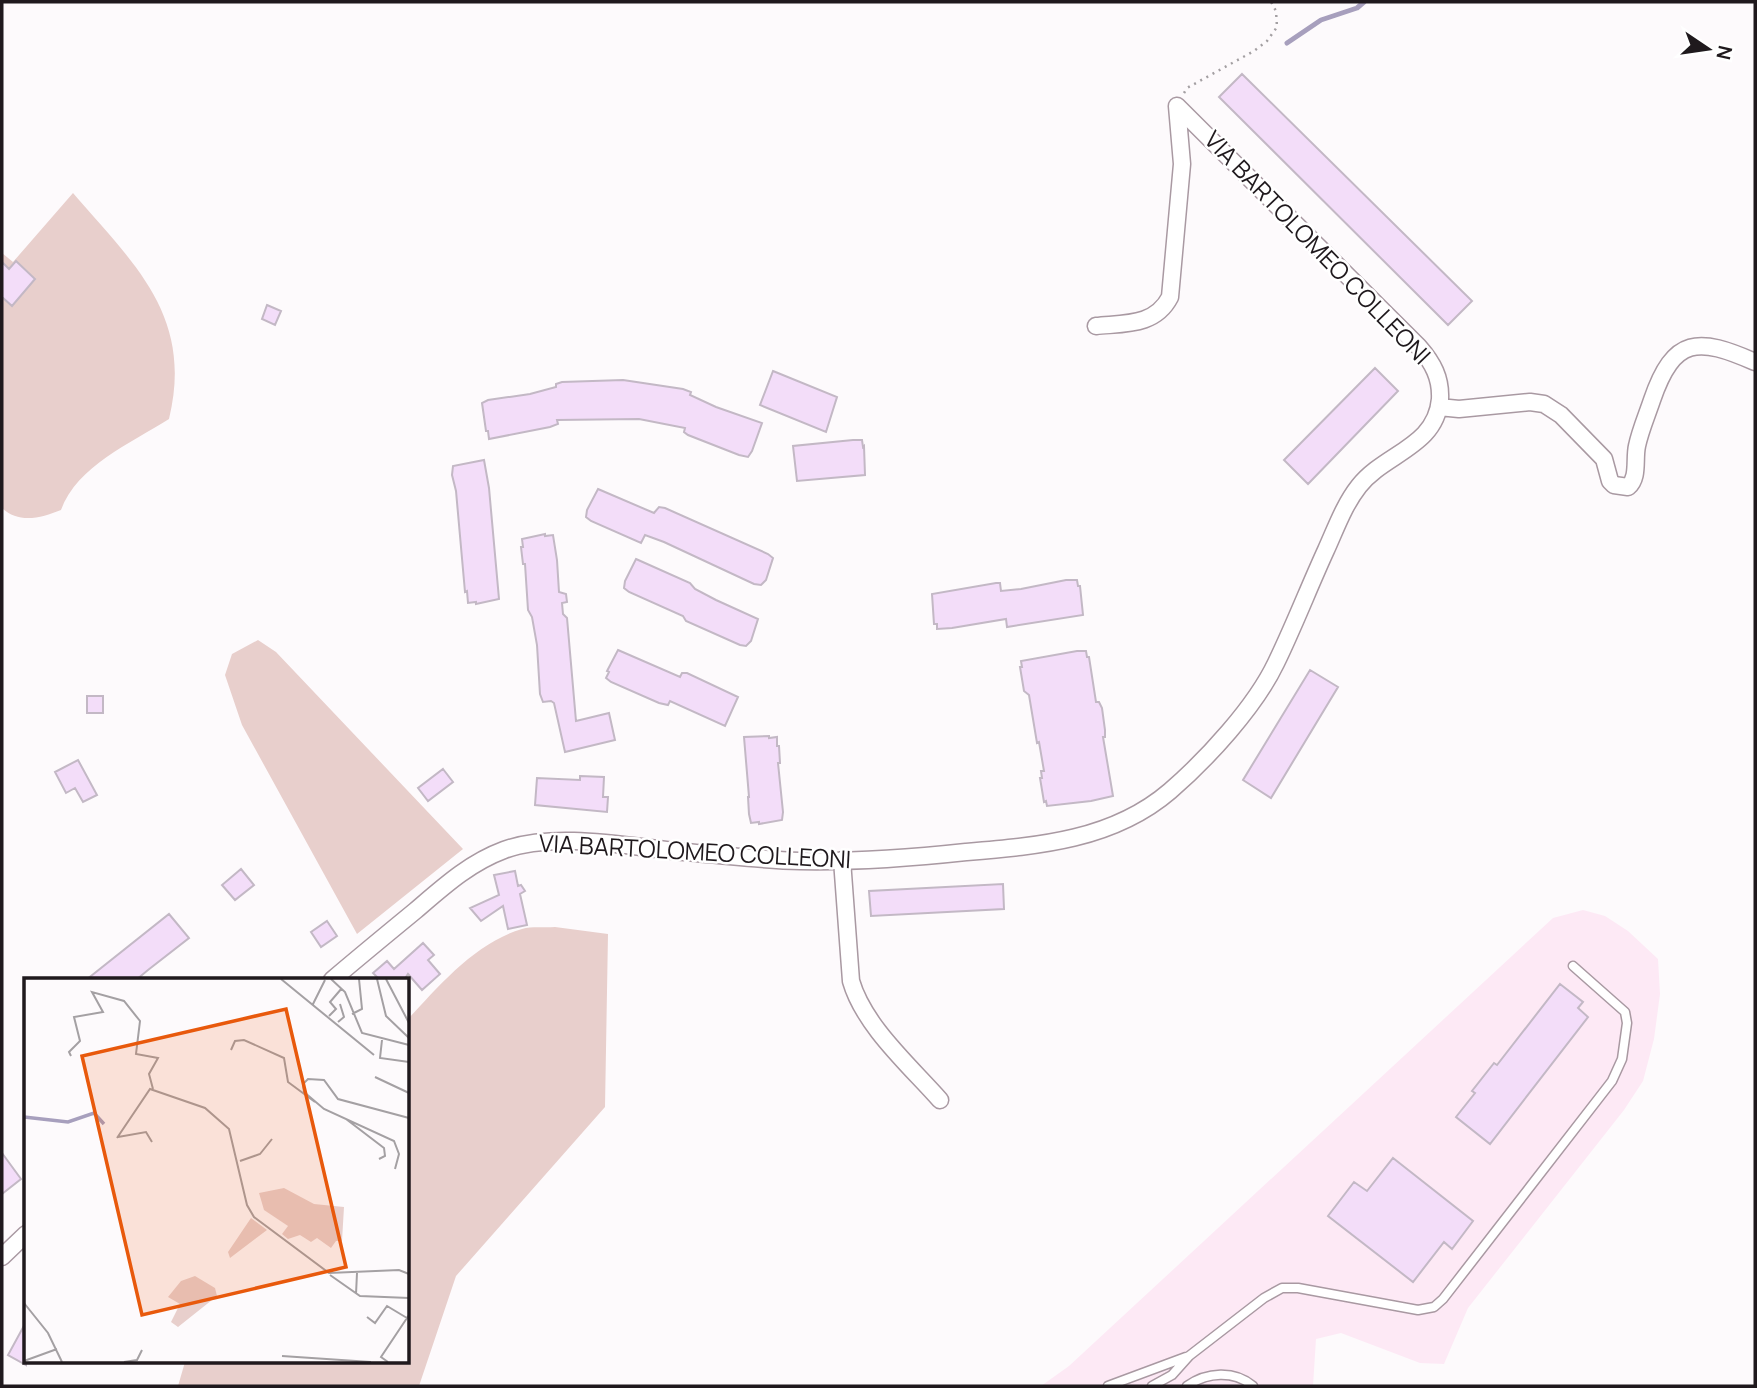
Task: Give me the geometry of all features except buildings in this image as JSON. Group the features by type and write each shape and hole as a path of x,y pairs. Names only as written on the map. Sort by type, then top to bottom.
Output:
{"street":[{"path":"1096,326 1144,321 1161,311 1170,297 1182,164 1177,106"},
{"name":"VIA BARTOLOMEO COLLEONI","path":"334,978 465,869 505,849 570,842 771,859 842,860 1004,849 1077,838 1118,824 1160,799 1185,777 1241,716 1268,678 1350,498 1374,471 1421,439 1434,421 1439,407 1439,378 1427,356 1177,106"},
{"path":"1439,407 1460,409 1530,402 1544,404 1561,415 1604,459 1610,481 1614,485 1628,487 1634,478 1638,440 1658,384 1673,358 1687,348 1701,346 1729,351 1755,362"},
{"path":"842,860 851,981 858,1000 871,1020 940,1100"},
{"path":"4,1253 24,1236"}],"lane":[{"path":"1152,1386 1172,1375 1189,1356 1264,1298 1282,1288 1298,1288 1418,1310 1434,1307 1443,1299 1619,1071 1628,1023 1625,1012 1573,966"},
{"path":"1108,1386 1189,1356"},
{"path":"1187,1386 1197,1380 1223,1375 1246,1380 1253,1386"}],"path":[{"path":"1177,106 1187,88 1267,41 1278,27 1276,11 1271,2"}],"shaded area":[{"path":"73,193 137,269 153,294 166,321 173,350 175,383 169,419 92,468 69,494 61,510 38,517 23,518 2,508 2,253 13,262"},
{"path":"258,640 276,652 463,849 357,934 242,725 225,675 232,654"},
{"path":"1583,910 1605,916 1628,931 1658,959 1660,994 1654,1039 1643,1081 1624,1110 1468,1308 1444,1364 1420,1363 1341,1333 1316,1339 1313,1386 1041,1386 1069,1366 1553,918"},
{"path":"534,927 608,934 605,1107 456,1276 419,1386 178,1386 184,1364 410,1364 410,1017 459,967 489,944 505,935"}],"waterway":[{"path":"1287,43 1321,20 1357,8 1364,2"}]}
